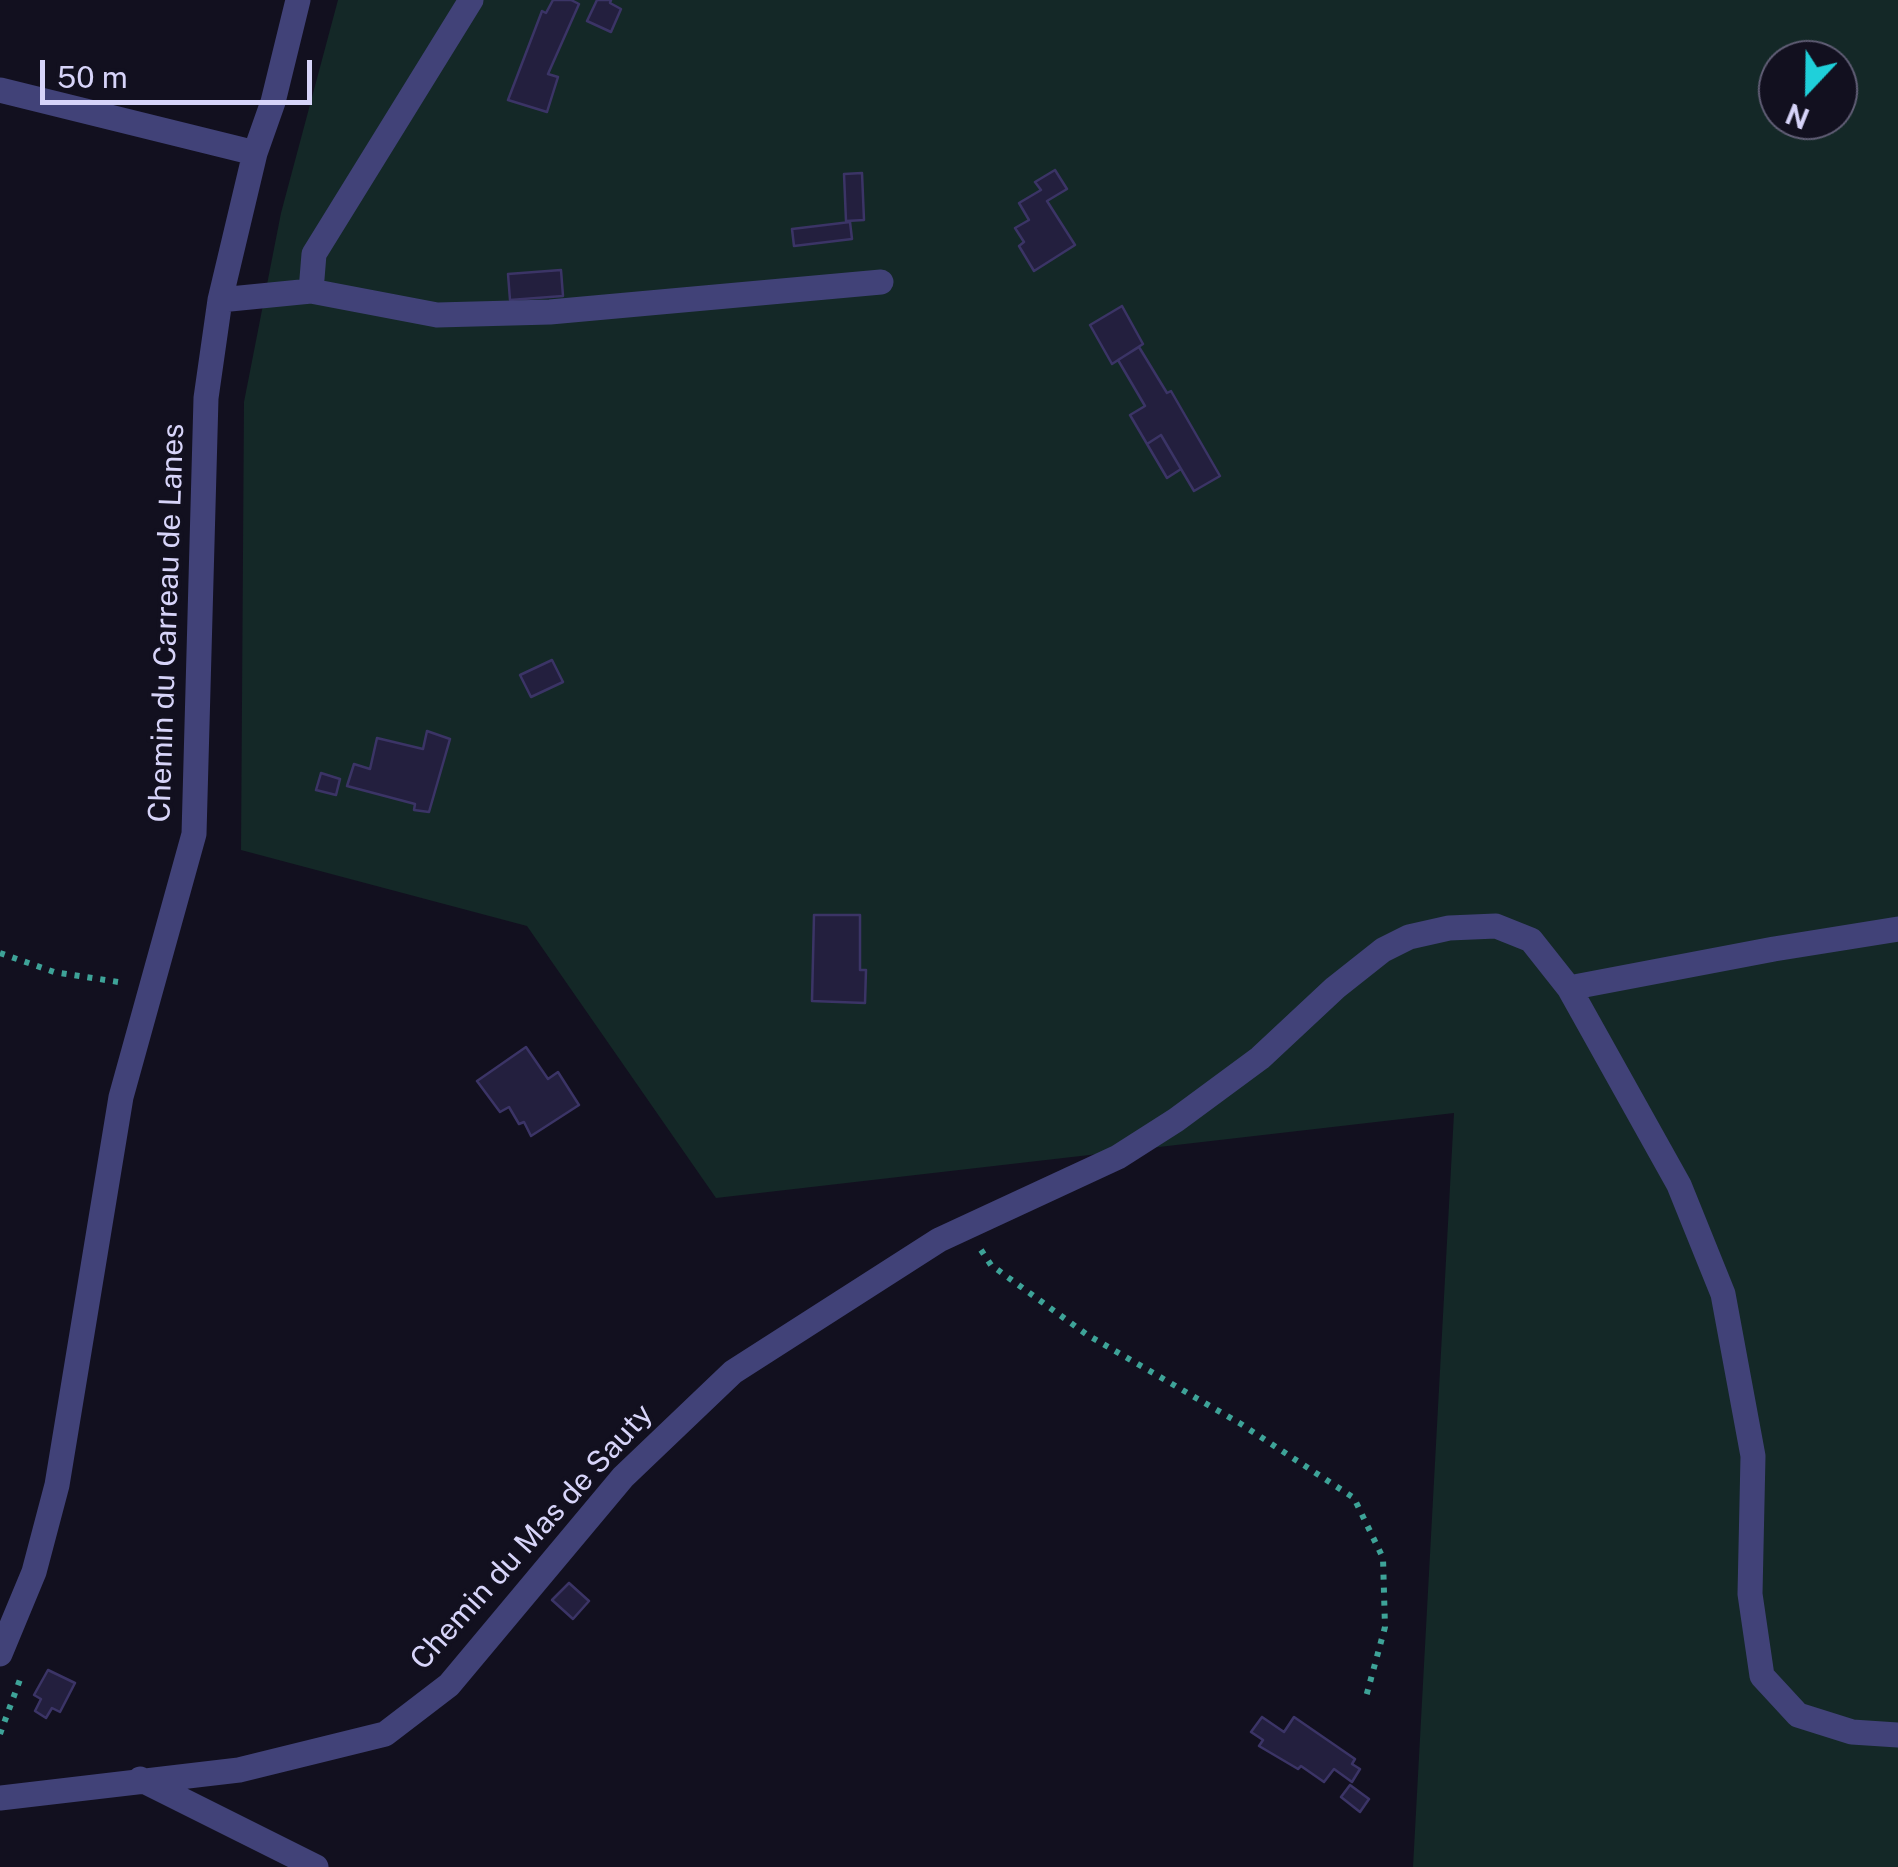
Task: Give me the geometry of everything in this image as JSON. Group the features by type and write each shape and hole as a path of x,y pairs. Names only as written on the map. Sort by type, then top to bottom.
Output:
{"street":[{"name":"Chemin du Carreau de Lanes","path":"0,1654 34,1572 57,1485 121,1097 194,834 206,398 220,300 255,153 273,102 298,0"},
{"path":"311,291 314,254 471,0"},
{"path":"0,90 255,153"},
{"path":"220,300 311,291 436,315 550,312 882,282"},
{"name":"Chemin du Mas de Sauty","path":"0,1798 239,1770 385,1734 449,1684 623,1477 733,1372 939,1240 1118,1157 1176,1120 1260,1058 1335,988 1383,950 1409,937 1449,928 1496,926 1531,940 1569,988 1678,1184 1723,1294 1753,1456 1750,1594 1762,1676 1798,1715 1852,1732 1898,1735"},
{"path":"1569,988 1774,948 1898,929"},
{"path":"140,1779 316,1867"}],"path":[{"path":"0,953 54,972 131,984"},
{"path":"966,1228 991,1265 1086,1334 1241,1424 1354,1498 1383,1558 1385,1627 1366,1697"}],"green space":[{"path":"338,0 1898,0 1898,1867 1413,1867 1454,1113 716,1198 527,926 241,850 244,402 281,213"}],"building":[{"path":"553,0 579,4 548,74 558,77 547,112 508,100 542,11 546,13"},
{"path":"597,0 611,0 621,9 611,32 587,21"},
{"path":"1055,170 1067,189 1047,201 1075,245 1034,271 1019,246 1024,242 1015,228 1029,220 1019,203 1041,190 1035,182"},
{"path":"862,173 864,220 846,221 844,174"},
{"path":"850,222 852,239 794,246 792,229"},
{"path":"561,270 563,296 510,300 508,274"},
{"path":"1122,306 1143,344 1112,364 1090,325"},
{"path":"1139,347 1167,393 1171,391 1220,476 1194,491 1161,435 1147,444 1130,415 1145,406 1118,360"},
{"path":"1161,435 1181,469 1167,478 1147,444"},
{"path":"552,660 563,682 531,697 520,675"},
{"path":"427,731 450,739 429,812 414,810 415,804 347,786 354,764 370,769 377,738 423,749"},
{"path":"321,773 340,779 336,795 316,790"},
{"path":"814,915 860,915 860,970 866,970 865,1003 812,1001"},
{"path":"526,1047 548,1079 558,1072 579,1105 531,1136 509,1107 500,1112 477,1081"},
{"path":"569,1583 589,1601 573,1619 552,1600"},
{"path":"48,1670 75,1683 60,1712 52,1708 46,1718 35,1711 41,1699 34,1695"},
{"path":"1262,1717 1284,1732 1294,1717 1355,1759 1352,1764 1360,1769 1352,1782 1334,1769 1324,1782 1259,1746 1263,1740 1251,1732"},
{"path":"1350,1785 1369,1799 1360,1812 1341,1797"}]}
